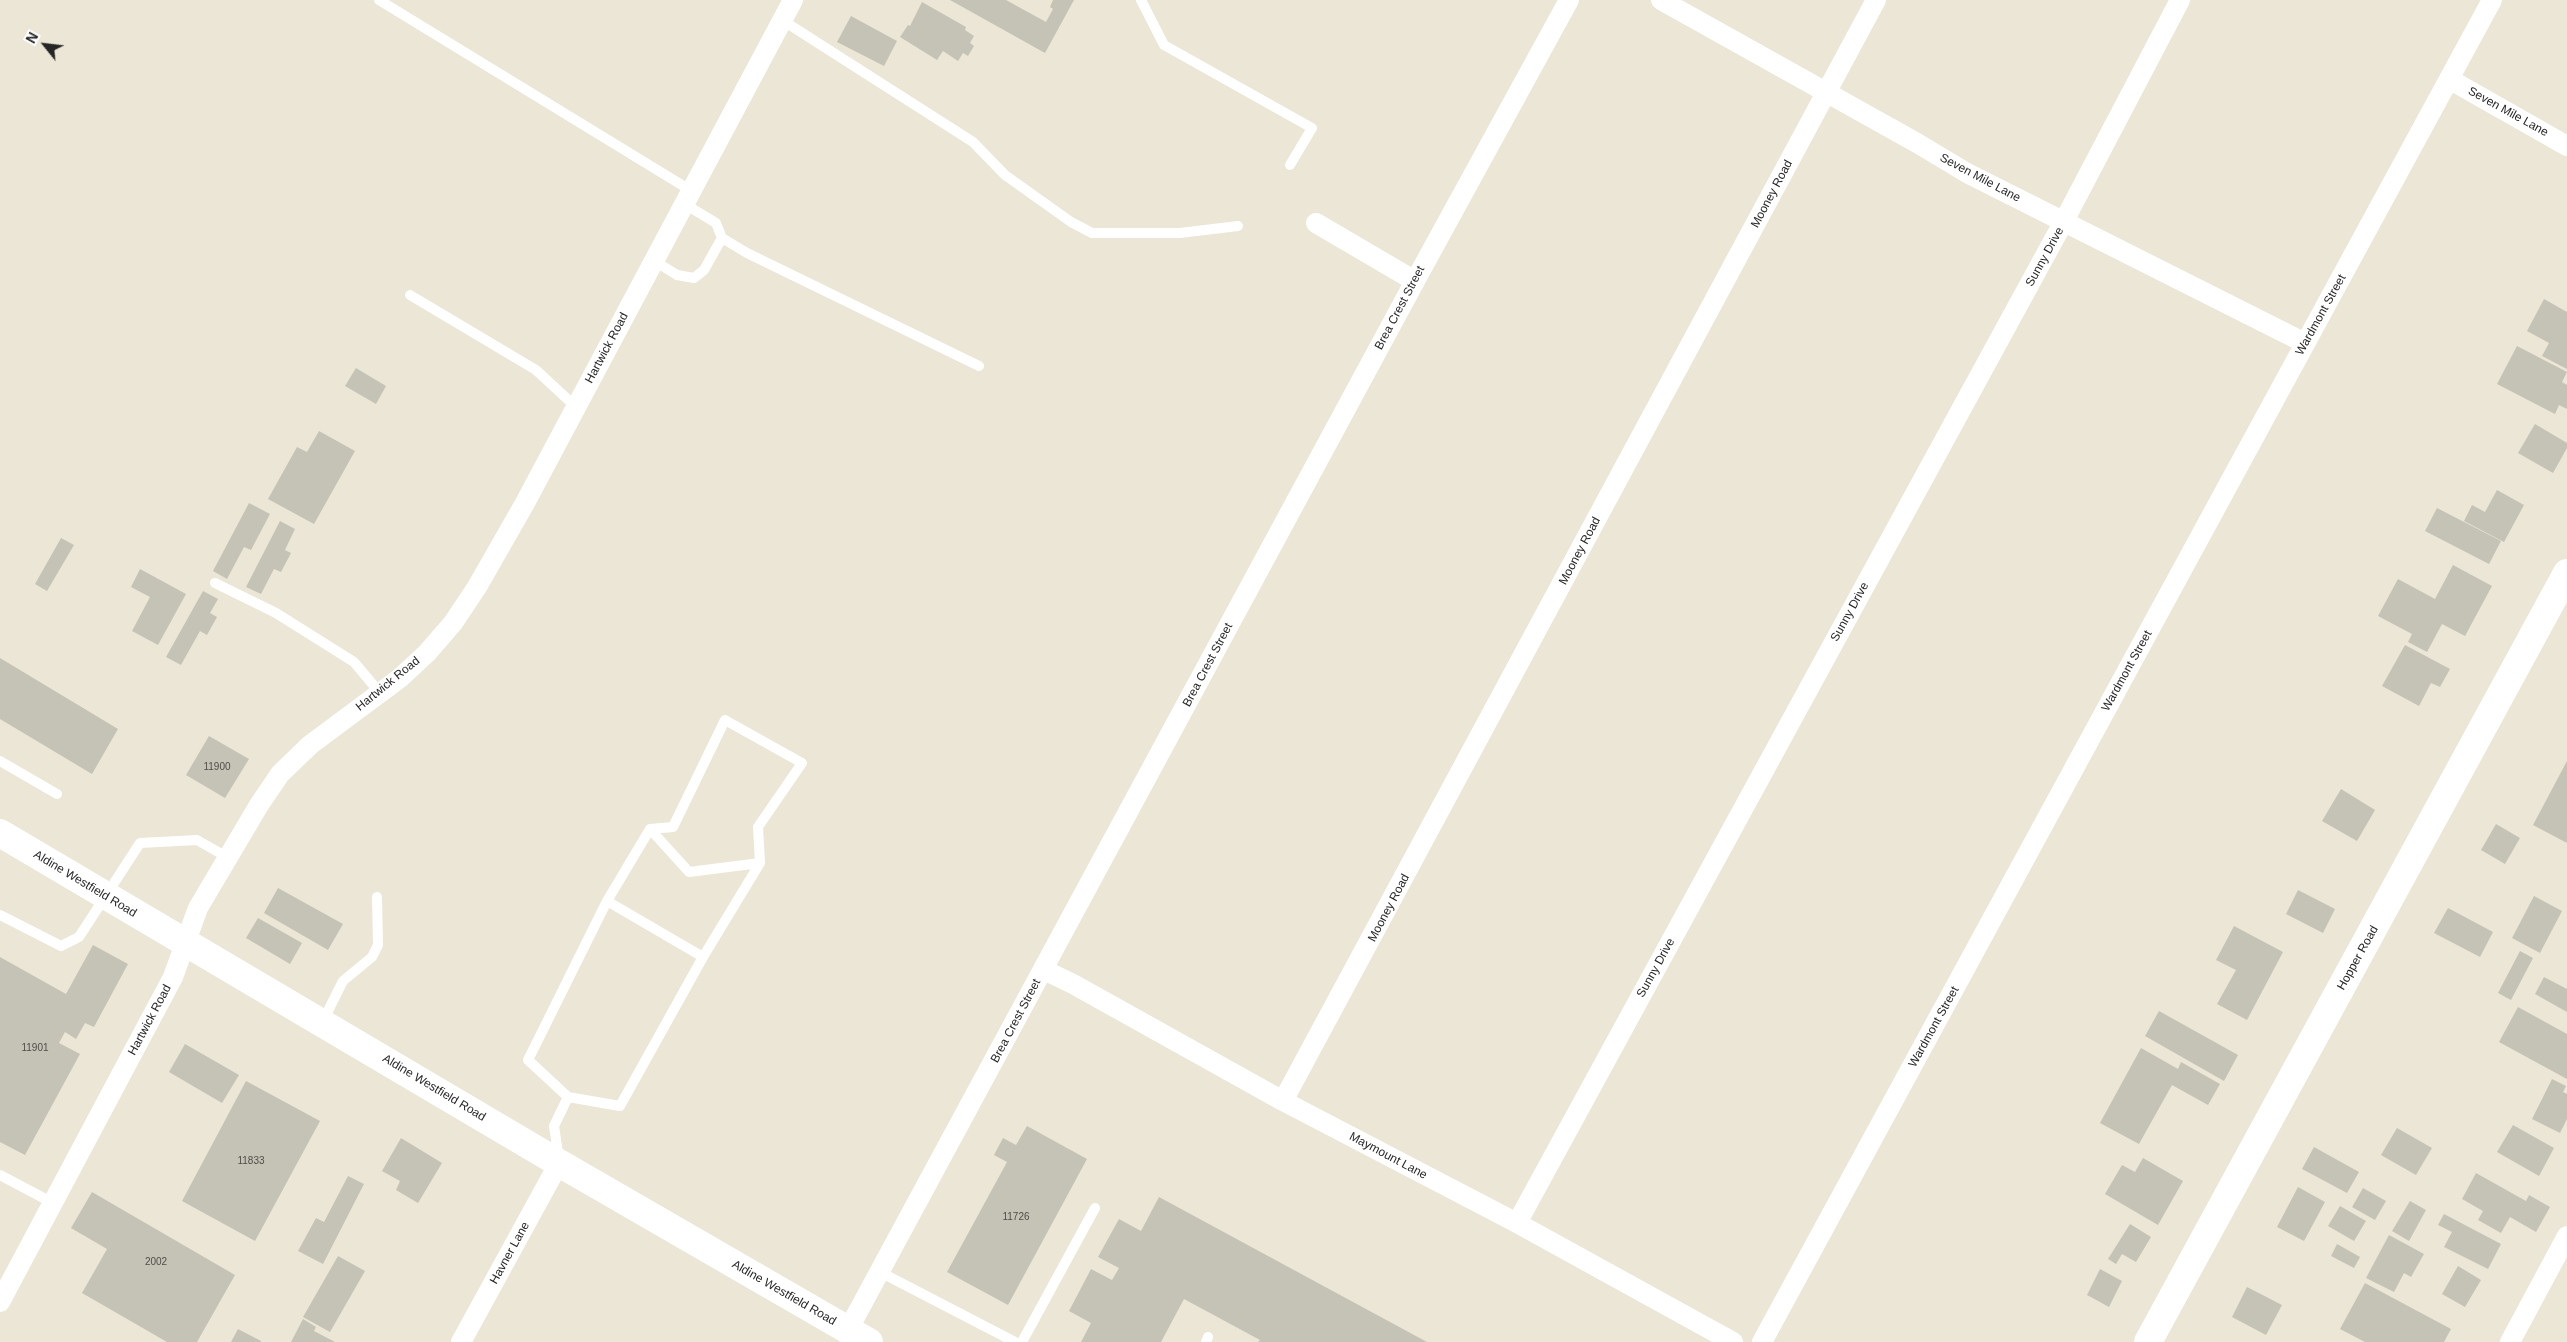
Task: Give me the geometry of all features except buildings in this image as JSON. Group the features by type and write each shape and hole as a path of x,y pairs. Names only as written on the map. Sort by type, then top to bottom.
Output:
{"main road":[{"name":"Hopper Road","path":"2148,1342 2567,574"},
{"name":"Aldine Westfield Road","path":"0,833 559,1163 859,1336"}],"street":[{"name":"Hartwick Road","path":"0,1302 173,977 198,908 227,857 280,774 310,745 380,693 426,653 452,623 477,587 576,407 792,0"},
{"name":"Brea Crest Street","path":"859,1336 880,1272 1415,281 1569,0"},
{"name":"Seven Mile Lane","path":"1661,0 1967,173 2305,343"},
{"name":"Mooney Road","path":"1283,1101 1876,0"},
{"name":"Sunny Drive","path":"1517,1223 2064,221 2180,0"},
{"name":"Wardmont Street","path":"1762,1342 2492,0"},
{"name":"Seven Mile Lane","path":"2450,79 2567,146"},
{"path":"1316,223 1415,281"},
{"name":"Maymount Lane","path":"1044,970 1073,984 1283,1101 1517,1223 1733,1342"},
{"name":"Havner Lane","path":"461,1342 559,1163"},
{"path":"2510,1342 2567,1236"}],"lane":[{"path":"379,0 687,197 716,223 722,238 840,300 979,366"},
{"path":"1141,0 1164,45 1312,128 1290,165"},
{"path":"782,20 973,142 1005,174 1071,222 1092,233 1180,233 1238,226"},
{"path":"653,260 677,275 694,278 704,270 722,238"},
{"path":"410,296 536,370 576,407"},
{"path":"215,583 276,613 354,662 380,693"},
{"path":"725,720 802,763 758,827 760,863 703,957 620,1106 568,1097 528,1060 607,901 650,829 673,827 725,720"},
{"path":"0,761 57,794"},
{"path":"650,829 689,872 760,863"},
{"path":"0,915 62,946 79,937 140,843 196,840 227,857"},
{"path":"322,1022 343,980 372,956 378,945 377,897"},
{"path":"607,901 703,957"},
{"path":"559,1163 554,1126 568,1097"},
{"path":"0,1175 53,1203"},
{"path":"1022,1342 1094,1208"},
{"path":"880,1272 1014,1342"}]}
